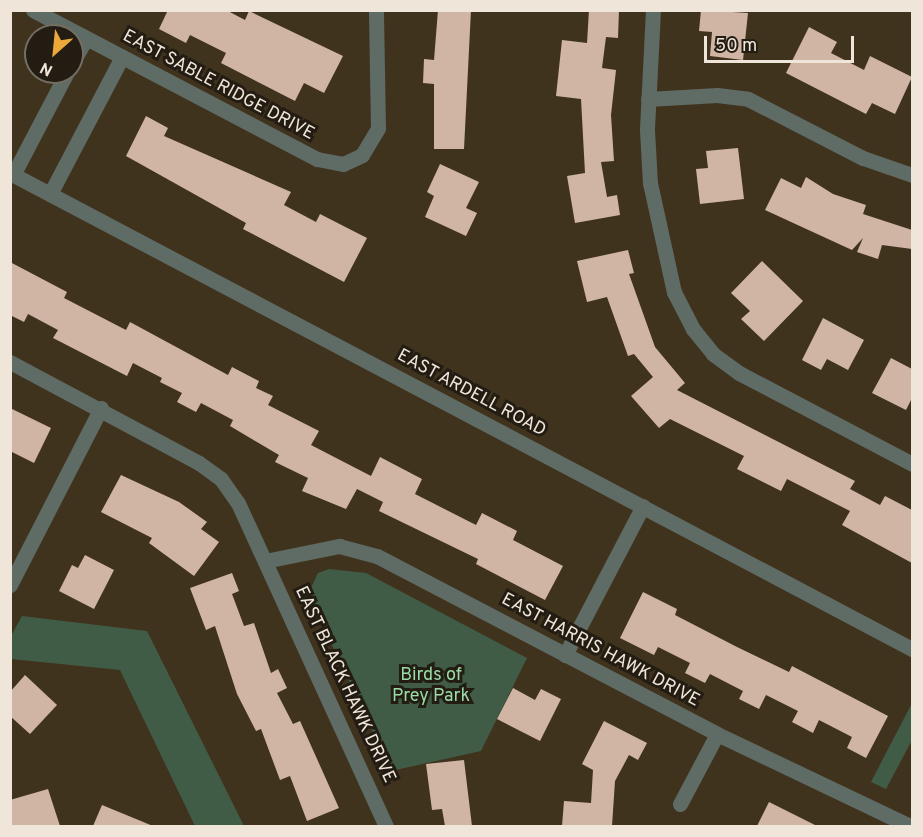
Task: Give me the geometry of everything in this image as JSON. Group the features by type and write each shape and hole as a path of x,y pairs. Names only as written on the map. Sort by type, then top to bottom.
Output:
{"street":[{"name":"EAST SABLE RIDGE DRIVE","path":"33,10 317,159 343,164 357,159 372,144 378,128 376,10"},
{"path":"653,10 648,99 648,154 655,210 674,292 693,329 713,354 739,373 912,464"},
{"path":"50,194 122,57"},
{"path":"12,174 61,84"},
{"path":"648,99 717,95 748,99 863,158 912,175"},
{"name":"EAST ARDELL ROAD","path":"12,174 912,649"},
{"name":"EAST BLACK HAWK DRIVE","path":"10,362 100,408 221,479 265,561 386,826"},
{"path":"10,585 100,408"},
{"path":"565,655 643,506"},
{"name":"EAST HARRIS HAWK DRIVE","path":"265,561 339,546 377,556 717,734 910,826"},
{"path":"680,804 717,734"}],"green space":[{"name":"Birds of Prey Park","path":"329,569 366,573 527,658 481,751 391,771 311,600 309,592 318,573"},
{"path":"22,616 147,631 244,826 195,826 120,670 11,659 11,636"},
{"path":"912,703 912,740 886,789 871,782"}],"building":[{"path":"168,10 226,10 245,20 249,11 343,56 324,93 304,83 295,101 221,63 226,53 190,35 186,43 159,29"},
{"path":"438,10 471,10 464,149 434,149 434,84 423,83 424,59 434,60"},
{"path":"589,10 619,10 618,38 606,37 602,68 616,70 611,115 614,161 601,162 607,197 617,195 620,215 575,223 567,176 585,173 581,99 556,96 562,40 587,43"},
{"path":"701,10 748,13 743,60 710,56 712,32 699,31"},
{"path":"809,27 837,42 831,53 864,70 870,56 912,77 895,114 872,103 866,114 786,73"},
{"path":"146,116 168,128 164,136 291,192 284,205 316,222 320,214 367,238 344,282 243,229 246,223 126,156"},
{"path":"738,148 744,199 700,204 696,169 708,168 706,151"},
{"path":"440,164 479,182 466,208 477,213 466,236 425,217 434,196 427,192"},
{"path":"806,177 833,194 866,205 863,214 912,230 912,249 882,245 878,259 857,252 863,238 852,250 765,210 781,178 801,188"},
{"path":"628,250 634,273 629,274 655,347 685,383 677,390 855,481 850,489 880,505 885,496 912,510 912,563 842,525 850,511 787,479 781,491 737,469 744,456 670,419 659,428 631,396 653,377 634,354 628,356 607,297 587,302 577,261"},
{"path":"762,261 803,301 764,341 741,319 750,311 731,293"},
{"path":"10,262 67,292 64,298 126,330 130,322 228,375 232,367 259,381 256,388 273,396 268,405 319,431 311,445 371,476 380,457 422,479 415,494 476,525 482,513 517,531 513,540 563,566 545,600 476,564 478,559 379,511 383,502 357,489 346,509 302,491 308,478 275,462 279,455 230,426 233,420 201,403 196,412 177,402 182,393 160,382 162,378 133,363 127,376 53,338 58,330 28,314 24,322 10,315"},
{"path":"823,318 864,340 848,370 827,359 821,370 802,360"},
{"path":"891,358 912,369 912,398 906,410 872,393"},
{"path":"10,408 51,428 34,463 10,451"},
{"path":"121,475 179,502 207,522 201,529 219,542 194,576 149,543 152,538 101,512"},
{"path":"85,555 114,570 94,609 59,591 72,565 78,568"},
{"path":"232,573 239,591 232,594 244,626 254,623 271,673 278,669 287,688 277,693 293,724 300,721 339,808 307,821 290,776 280,780 261,729 256,731 237,694 215,626 206,630 190,588"},
{"path":"643,592 677,609 675,615 737,647 789,672 792,666 888,716 866,758 847,748 852,737 819,720 813,733 792,722 798,711 766,695 759,709 739,699 743,691 710,674 705,683 685,673 690,663 658,647 654,655 620,638"},
{"path":"25,675 57,705 30,734 10,716 10,692"},
{"path":"513,688 535,700 541,689 561,699 540,741 497,719"},
{"path":"604,721 647,743 638,760 629,755 615,781 612,826 562,826 564,801 591,803 593,770 582,764"},
{"path":"464,760 472,826 445,826 442,809 432,810 426,764"},
{"path":"48,789 60,826 10,826 10,800"},
{"path":"769,802 817,826 757,826"},
{"path":"102,805 153,826 93,826"}]}
